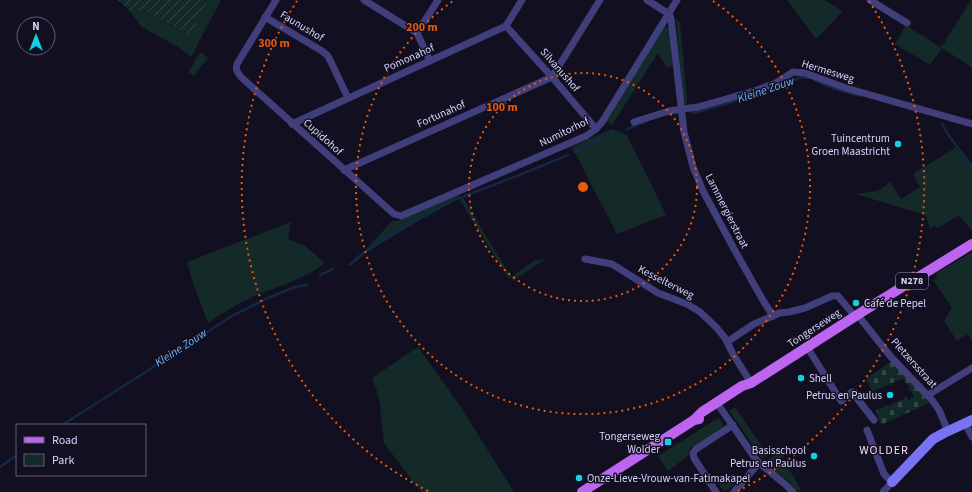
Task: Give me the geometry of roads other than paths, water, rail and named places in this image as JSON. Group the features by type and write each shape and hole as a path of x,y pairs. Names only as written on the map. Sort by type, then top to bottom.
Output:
{"main road":[{"name":"Tongerseweg","path":"582,492 694,420 705,417 718,405 745,392 751,383 972,244"}],"street":[{"path":"265,17 276,0"},
{"path":"364,0 417,33 430,61"},
{"path":"417,33 438,0"},
{"path":"506,26 522,0"},
{"path":"552,77 600,0"},
{"path":"647,0 669,14"},
{"name":"Numitorhof","path":"401,216 586,136 596,129 602,122 678,0"},
{"path":"870,0 907,23"},
{"name":"Lammergierstraat","path":"669,14 671,18 684,132 693,167 703,191 739,258 773,316"},
{"name":"Cupidohof","path":"265,17 239,60 236,68 237,73 394,214 401,216"},
{"name":"Faunushof","path":"265,17 326,54 348,98"},
{"name":"Pomonahof","path":"292,124 506,26"},
{"name":"Silvanushof","path":"506,26 596,129"},
{"name":"Hermesweg","path":"634,122 669,111 715,103 760,89 776,83 793,72 805,73 853,90 972,124"},
{"name":"Fortunahof","path":"344,170 552,77"},
{"name":"Kesselterweg","path":"585,259 612,264 658,292 694,308 716,327 727,342 751,383"},
{"path":"727,342 754,324 779,313 804,308 831,296 839,297 856,316"},
{"name":"Pletzersstraat","path":"856,316 860,318 891,357 928,396 939,410 948,431"},
{"path":"807,348 841,400 852,392 874,420"},
{"path":"928,396 972,368"},
{"path":"718,405 759,463 793,492"},
{"path":"883,492 929,442 936,437 968,421 972,437"},
{"path":"716,492 694,458 693,452 733,425"},
{"path":"867,430 884,474 892,482"},
{"path":"734,492 759,463"}],"waterway":[{"name":"Kleine Zouw","path":"693,113 756,95 799,78 808,78"},
{"name":"Kleine Zouw","path":"814,80 835,89 861,96"},
{"name":"Kleine Zouw","path":"627,129 647,121"},
{"name":"Kleine Zouw","path":"942,124 949,136 972,166"},
{"name":"Kleine Zouw","path":"574,152 618,132"},
{"name":"Kleine Zouw","path":"464,196 568,155"},
{"name":"Kleine Zouw","path":"349,265 363,253 414,222 458,198"},
{"name":"Kleine Zouw","path":"320,275 333,269"},
{"name":"Kleine Zouw","path":"64,424 232,316 268,298 295,287 307,285"},
{"name":"Kleine Zouw","path":"0,467 16,456"}],"place":[{"name":"Tuincentrum Groen Maastricht","path":"898,144"},
{"name":"Café de Pepel","path":"856,303"},
{"name":"Shell","path":"801,378"},
{"name":"Petrus en Paulus","path":"890,395"},
{"name":"Tongerseweg Wolder","path":"668,442"},
{"name":"Basisschool Petrus en Paulus","path":"814,456"},
{"name":"Onze-Lieve-Vrouw-van-Fatimakapel","path":"579,478"}],"district":[{"name":"WOLDER","path":"884,450"}]}
